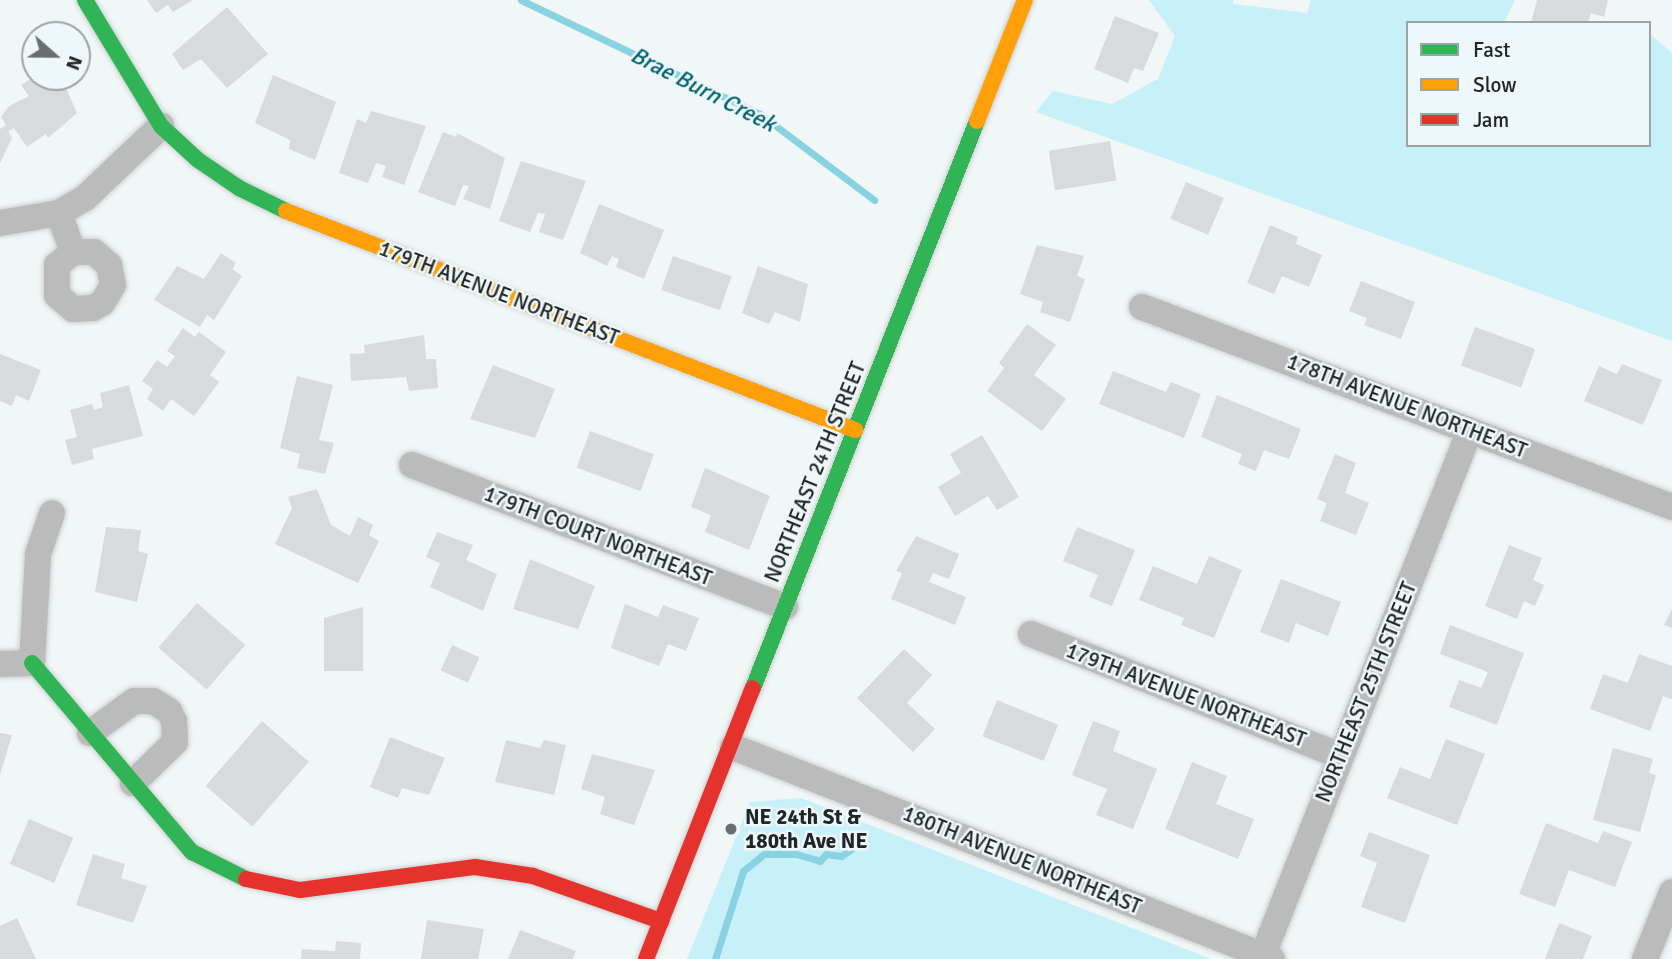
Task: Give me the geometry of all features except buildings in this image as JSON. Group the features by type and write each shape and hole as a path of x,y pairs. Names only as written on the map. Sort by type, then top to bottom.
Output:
{"street":[{"path":"0,223 59,213 85,198 161,126 85,0"},
{"name":"NORTHEAST 24TH STREET","path":"646,959 733,747 785,607 1025,0"},
{"name":"179TH AVENUE NORTHEAST","path":"161,126 198,160 288,212 855,430"},
{"path":"59,213 73,252"},
{"name":"178TH AVENUE NORTHEAST","path":"1142,307 1672,507"},
{"name":"NORTHEAST 25TH STREET","path":"1267,957 1340,756 1470,430"},
{"name":"179TH COURT NORTHEAST","path":"412,465 785,607"},
{"path":"52,513 38,554 32,663 192,852 242,878 300,890 475,867 533,876 661,921"},
{"name":"179TH AVENUE NORTHEAST","path":"1031,634 1340,756"},
{"path":"0,664 32,663"},
{"path":"90,733 134,701 153,701 169,711 174,720 175,742 133,783"},
{"name":"180TH AVENUE NORTHEAST","path":"733,747 1267,957"},
{"path":"1645,959 1672,892"}],"shaded area":[{"path":"1149,0 1233,0 1233,4 1307,13 1311,0 1515,0 1505,21 1406,21 1406,147 1651,147 1651,35 1672,53 1672,341 1036,112 1053,91 1112,104 1158,79 1175,36"},
{"path":"801,798 1211,959 687,959 750,802"}],"waterway":[{"name":"Brae Burn Creek","path":"521,0 760,114 874,200"},
{"name":"Brae Burn Creek","path":"715,959 743,871 764,854 796,854 820,861 826,854 841,856 850,850"}],"traffic: fast":[{"path":"85,0 161,126 198,160 239,188 286,211"},
{"path":"753,688 977,121"},
{"path":"32,663 192,852 246,879"}],"traffic: slow":[{"path":"977,121 1025,0"},
{"path":"286,211 855,430"}],"traffic: jam":[{"path":"646,959 753,688"},
{"path":"246,879 300,890 475,867 533,876 661,921"}],"place":[{"name":"NE 24th St & 180th Ave NE","path":"731,829"}]}
